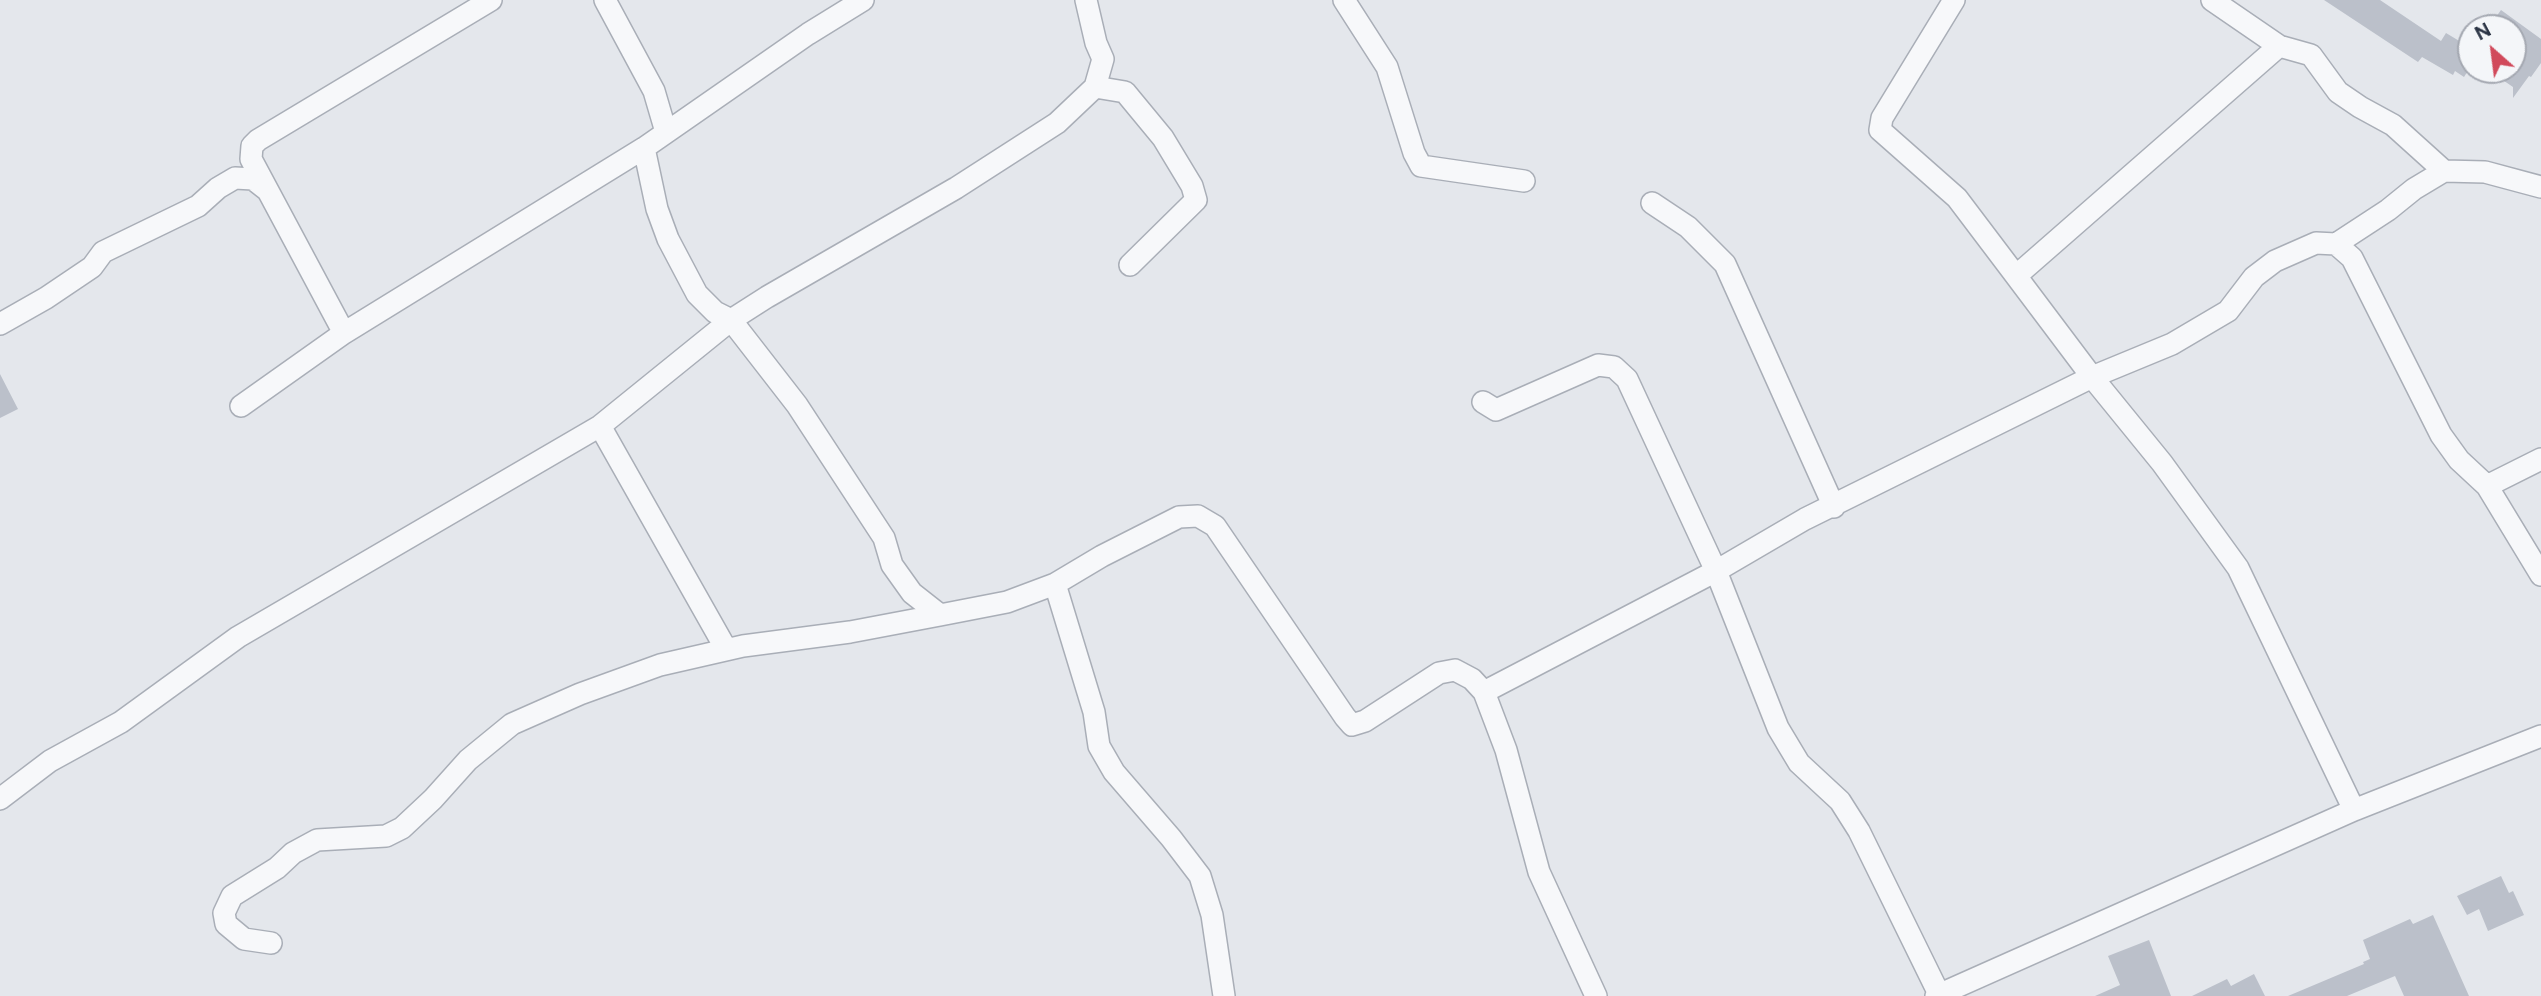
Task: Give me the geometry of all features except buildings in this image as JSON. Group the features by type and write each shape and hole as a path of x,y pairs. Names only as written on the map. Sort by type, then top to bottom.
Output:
{"street":[{"path":"344,333 268,191 250,153 252,146 491,0"},
{"path":"605,0 654,91 666,132"},
{"path":"241,406 344,333 644,148 808,34 863,0"},
{"path":"1086,0 1096,43 1103,59 1125,92 1163,138 1192,186 1196,200 1130,265"},
{"path":"1344,0 1387,67 1414,153 1421,166 1524,181"},
{"path":"1954,0 1882,118 1880,130 1956,198 2092,377 2154,452 2238,568 2354,810"},
{"path":"2212,0 2279,46 2311,55 2339,92 2360,107 2393,124 2444,171"},
{"path":"2016,276 2279,46"},
{"path":"0,799 50,761 121,722 238,637 600,426 731,320 766,297 917,211 1057,123 1095,87 1103,59"},
{"path":"1095,87 1125,92"},
{"path":"644,148 657,209 668,239 697,295 715,313 731,320 797,405 884,538 892,565 912,593 940,614"},
{"path":"1484,692 1716,571 1805,519 1834,507 2092,377 2172,344 2228,311 2254,277 2275,261 2316,243 2336,244 2444,171 2485,173 2541,187"},
{"path":"0,324 46,298 92,267 103,252 198,206 218,188 235,178 253,179 268,191"},
{"path":"1652,203 1688,228 1725,264 1834,507"},
{"path":"2336,244 2352,258 2441,435 2459,460 2487,486 2541,575"},
{"path":"1483,402 1496,410 1598,365 1614,367 1627,379 1716,571 1778,729 1799,763 1840,800 1859,831 1938,995 2354,810 2541,736"},
{"path":"600,426 726,649"},
{"path":"2487,486 2541,459"},
{"path":"271,943 244,939 226,924 224,913 232,896 276,868 293,853 317,840 386,836 402,828 468,760 512,724 580,694 660,665 726,649 850,632 1007,602 1055,584 1102,556 1179,517 1198,516 1215,526 1353,725 1365,721 1438,673 1455,670 1472,679 1484,692 1506,750 1539,872 1596,996"},
{"path":"1055,584 1094,712 1099,746 1114,772 1200,876 1212,915 1224,996"}]}
